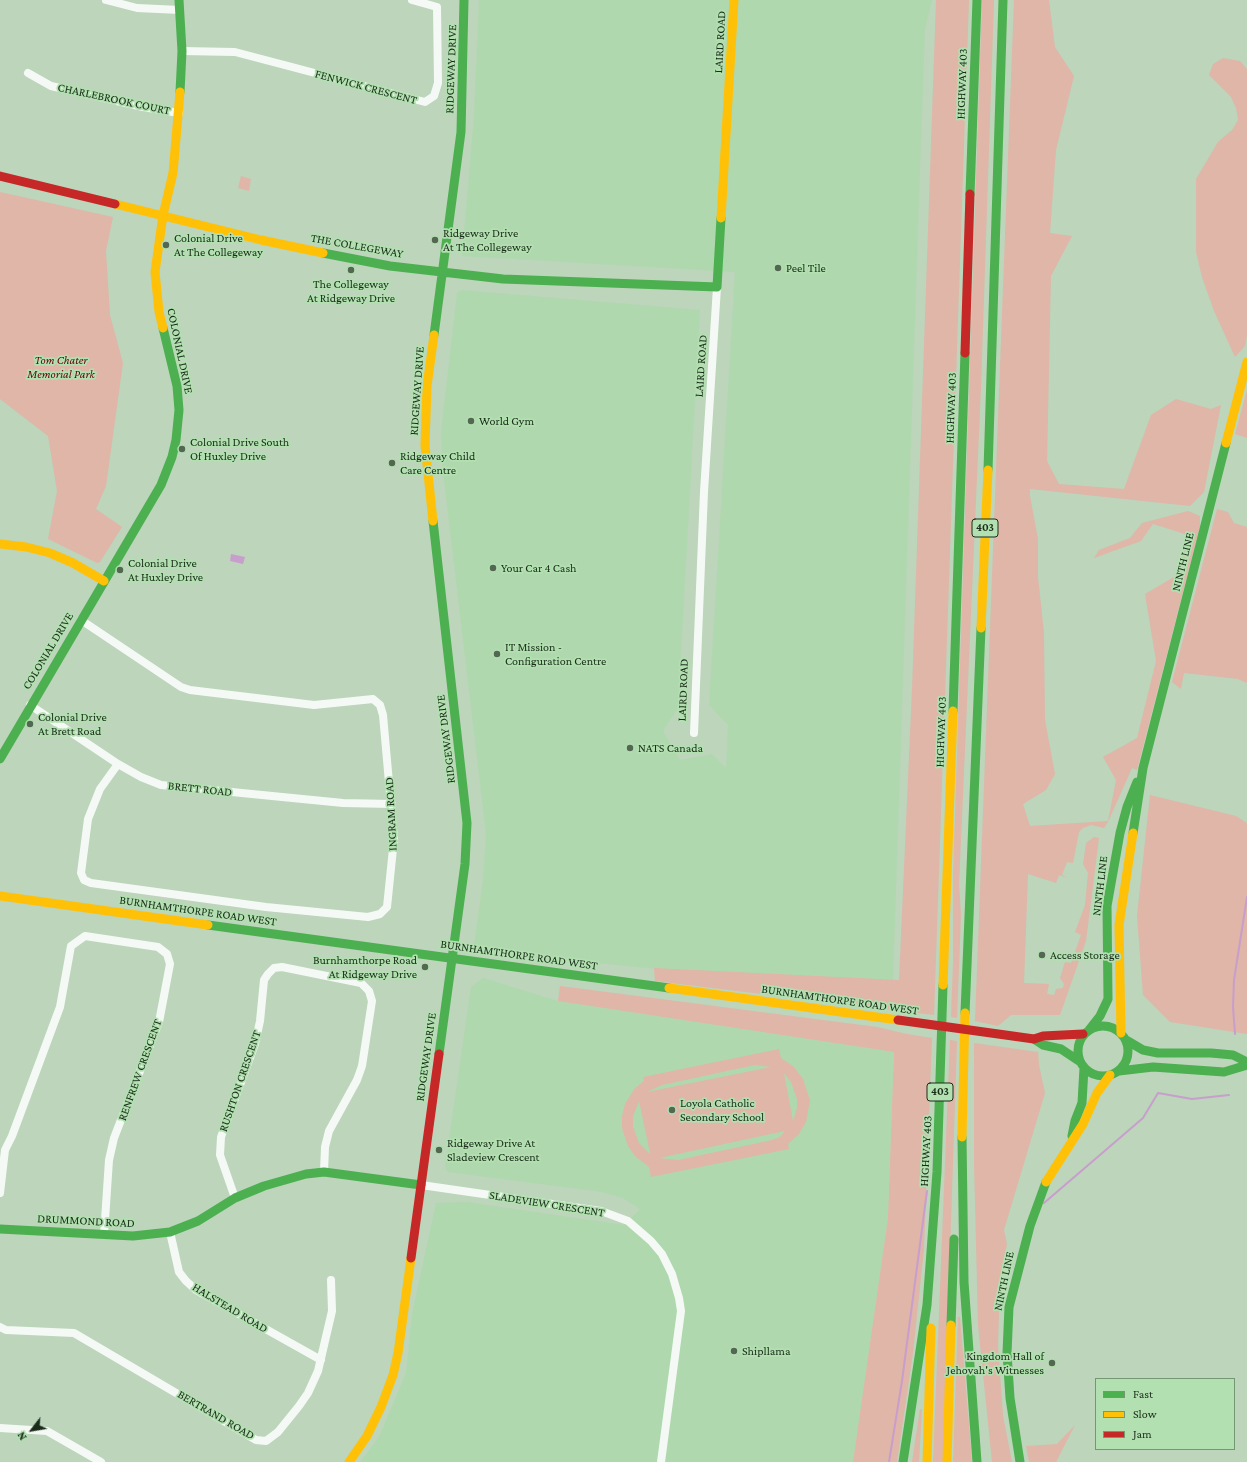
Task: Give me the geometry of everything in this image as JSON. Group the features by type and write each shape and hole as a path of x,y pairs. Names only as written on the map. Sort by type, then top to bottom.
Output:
{"main road":[{"name":"COLONIAL DRIVE","path":"0,759 30,705 161,485 172,457 176,440 179,410 177,386 159,312 155,286 156,258 173,173 179,113 182,51 179,0"},
{"name":"RIDGEWAY DRIVE","path":"349,1462 374,1424 393,1376 422,1185 441,1033 463,881 467,823 425,446 427,386 461,132 464,0"},
{"name":"LAIRD ROAD","path":"717,287 734,0"},
{"name":"HIGHWAY 403","path":"903,1462 928,1305 937,1172 977,0"},
{"name":"403","path":"978,1462 973,1415 964,1282 962,1195 963,1055 991,408 1003,0"},
{"name":"THE COLLEGEWAY","path":"0,176 261,240 360,261 503,279 717,287"},
{"name":"NINTH LINE","path":"1123,1037 1119,925 1143,768 1247,362"},
{"path":"0,544 26,547 50,553 73,563 104,581"},
{"name":"NINTH LINE","path":"1086,1032 1100,1016 1108,999 1107,906 1115,857 1127,807 1143,768"},
{"name":"BURNHAMTHORPE ROAD WEST","path":"0,896 1004,1034 1034,1039 1043,1045 1061,1049 1082,1065"},
{"path":"1247,1062 1233,1055 1211,1053 1158,1053 1143,1050 1123,1037 1114,1028 1105,1026 1097,1026 1086,1032 1077,1047 1082,1065 1096,1076 1110,1075 1119,1071 1153,1067 1224,1072 1247,1065"},
{"name":"BURNHAMTHORPE ROAD WEST","path":"1034,1039 1043,1036 1086,1032"},
{"path":"1119,1071 1128,1057 1123,1037"},
{"name":"NINTH LINE","path":"1071,1140 1075,1121 1082,1103 1082,1065"},
{"name":"NINTH LINE","path":"1020,1462 1010,1398 1007,1353 1009,1307 1030,1226 1042,1190 1051,1172 1083,1124 1097,1093 1110,1075"},
{"name":"DRUMMOND ROAD","path":"0,1229 133,1236 170,1232 198,1221 235,1198 284,1180 324,1172 422,1185"},
{"path":"947,1462 955,1206 962,1195"},
{"path":"927,1462 932,1336 928,1305"},
{"path":"973,1415 982,1444 984,1462"}],"street":[{"path":"106,0 137,8 180,10"},
{"name":"FENWICK CRESCENT","path":"182,51 235,52 425,102 434,96 438,83 437,7 412,0"},
{"name":"CHARLEBROOK COURT","path":"28,73 52,86 143,107 179,113"},
{"name":"LAIRD ROAD","path":"694,733 703,515 717,287"},
{"name":"INGRAM ROAD","path":"81,620 181,687 190,690 314,705 373,699 380,705 383,715 394,839 387,907 380,914 368,917 266,907 90,884 84,880 81,873 88,818 100,790 118,764"},
{"name":"BRETT ROAD","path":"30,705 118,764 141,777 161,785 343,803 392,804"},
{"name":"RENFREW CRESCENT","path":"0,1193 5,1150 12,1136 60,1007 71,946 84,936 158,947 167,954 170,964 159,1022 114,1138 110,1153 104,1235"},
{"name":"RUSHTON CRESCENT","path":"235,1198 220,1155 221,1137 255,1044 260,1021 264,980 274,968 282,968 361,983 369,991 372,1001 362,1066 357,1080 329,1131 325,1147 324,1172"},
{"name":"SLADEVIEW CRESCENT","path":"422,1185 601,1211 628,1221 651,1241 662,1254 672,1274 681,1311 661,1462"},
{"name":"HALSTEAD ROAD","path":"170,1232 179,1272 196,1290 321,1360"},
{"name":"BERTRAND ROAD","path":"0,1327 6,1330 74,1333 256,1440 262,1441 271,1438 278,1432 308,1393 321,1360 332,1311 331,1280"},
{"path":"0,1428 47,1431 101,1462"}],"shaded area":[{"path":"479,0 932,0 925,28 893,980 668,970 478,951 474,945 483,880 486,834 442,463 441,432 457,293 461,290 700,310 678,708 663,731 680,760 712,754 726,768 728,725 709,705 735,272 462,256 474,116"},
{"path":"231,554 245,557 243,564 230,561"},
{"path":"483,978 558,1001 894,1052 888,1218 853,1462 360,1462 379,1437 406,1373 412,1314 436,1203 467,1202 624,1225 640,1209 623,1198 602,1192 448,1172 445,1167 471,987"}],"green space":[{"path":"936,0 969,0 934,1015 655,981 654,968 899,980 912,689"},
{"path":"982,0 994,0 981,387 959,885 961,914 957,1018 951,1017 953,964 953,876"},
{"path":"1014,0 1049,0 1055,47 1074,76 1056,150 1050,233 1072,236 1051,276 1047,461 1059,484 1124,489 1151,415 1176,399 1211,409 1221,405 1204,492 1190,506 1030,489 1038,539 1038,577 1044,633 1045,720 1055,774 1046,790 1023,804 1030,826 1108,821 1116,780 1103,757 1137,738 1156,661 1145,594 1174,577 1188,535 1153,524 1141,541 1094,558 1099,550 1130,538 1142,523 1188,511 1200,516 1200,526 1137,770 1132,768 1108,822 1104,828 1091,825 1083,828 1079,832 1073,863 1067,862 1062,875 1068,878 1059,875 1056,883 1028,874 1024,983 1049,984 1047,994 1054,995 1056,989 1063,988 1064,984 1060,978 1065,962 1071,963 1081,935 1075,932 1085,905 1088,873 1083,864 1086,843 1094,837 1099,838 1086,941 1060,1015 1011,1015 998,1026 975,1021"},
{"path":"1223,58 1240,61 1247,69 1247,336 1245,346 1235,357 1214,311 1202,277 1196,252 1196,179 1218,142 1232,130 1238,120 1236,108 1231,97 1209,75 1213,64"},
{"path":"241,176 251,179 249,191 238,188"},
{"name":"Tom Chater Memorial Park","path":"0,192 113,217 106,251 110,315 123,363 106,486 96,509 122,527 100,562 97,563 48,539 57,491 48,436 0,399"},
{"path":"1247,390 1247,438 1235,434"},
{"path":"1217,509 1228,512 1234,523 1247,527 1247,683 1238,679 1184,673 1181,689 1172,682"},
{"path":"1150,795 1236,816 1247,823 1247,1034 1170,1022 1143,995 1137,916"},
{"path":"560,986 877,1027 932,1038 924,1249 913,1353 897,1462 853,1462 888,1218 894,1052 558,1001"},
{"path":"950,1040 957,1041 943,1462 933,1462"},
{"path":"974,1043 1038,1052 1039,1065 1045,1093 1004,1230 1007,1244 1000,1278 998,1345 1003,1416 1012,1462 992,1462 978,1325 974,1162"},
{"path":"779,1049 781,1058 794,1067 803,1079 810,1100 806,1122 799,1134 788,1144 789,1149 651,1177 649,1167 635,1156 628,1146 622,1128 622,1116 625,1104 635,1088 644,1081 643,1077","holes":["755,1065 771,1067 647,1092 662,1085","784,1073 791,1082 797,1099 797,1108 793,1121","639,1101 650,1154 639,1143 633,1126 633,1116","785,1131 780,1137 772,1140 678,1160 659,1158"]},
{"path":"958,1317 960,1317 972,1462 953,1462"},
{"path":"920,1409 922,1409 919,1462 912,1462"},
{"path":"1075,1425 1056,1462 1029,1462 1026,1446 1057,1444"}],"waterway":[{"path":"1235,1034 1233,1007 1234,980 1247,897"},
{"path":"1044,1203 1143,1118 1158,1093 1192,1099 1229,1095"},
{"path":"889,1462 902,1381 927,1191"}],"traffic: fast":[{"path":"179,0 182,51 180,92"},
{"path":"434,335 461,132 464,0"},
{"path":"970,194 977,0"},
{"path":"988,470 1003,0"},
{"path":"323,253 390,266 503,279 717,287 721,218"},
{"path":"0,759 161,485 172,457 176,440 179,410 177,386 163,328"},
{"path":"953,711 965,353"},
{"path":"1133,833 1143,768 1226,443"},
{"path":"433,521 467,823 465,864 439,1054"},
{"path":"965,1013 981,628"},
{"path":"1089,1030 1100,1016 1108,999 1107,906 1120,833 1127,807 1137,782"},
{"path":"208,925 669,988"},
{"path":"903,1462 927,1305 937,1172 943,985"},
{"path":"1098,1026 1108,1026 1121,1033 1128,1046 1128,1051 1128,1056 1121,1069 1108,1076 1098,1076 1089,1072 1082,1065 1078,1056 1078,1046 1082,1037 1089,1030 1098,1026"},
{"path":"1034,1039 1043,1045 1061,1049 1079,1061"},
{"path":"1126,1040 1143,1050 1158,1053 1211,1053 1233,1055 1247,1062"},
{"path":"1119,1071 1153,1067 1224,1072 1247,1065"},
{"path":"1072,1136 1075,1121 1082,1103 1084,1068"},
{"path":"962,1137 964,1282 977,1462"},
{"path":"0,1229 133,1236 170,1232 198,1221 235,1198 264,1186 306,1174 324,1172 421,1185"},
{"path":"1020,1462 1010,1398 1007,1353 1009,1307 1030,1226 1046,1182"},
{"path":"951,1325 954,1239"}],"traffic: slow":[{"path":"721,218 734,0"},
{"path":"163,328 159,312 155,272 163,215 173,173 180,92"},
{"path":"115,204 261,240 323,253"},
{"path":"433,521 425,445 427,386 434,335"},
{"path":"1226,443 1247,362"},
{"path":"981,628 988,470"},
{"path":"0,544 26,547 50,553 73,563 104,581"},
{"path":"943,985 953,711"},
{"path":"1121,1033 1119,925 1133,833"},
{"path":"0,896 208,925"},
{"path":"669,988 898,1020"},
{"path":"962,1137 965,1013"},
{"path":"1046,1182 1083,1124 1097,1093 1110,1075"},
{"path":"349,1462 367,1436 381,1407 393,1375 398,1353 411,1258"},
{"path":"947,1462 951,1325"},
{"path":"927,1462 931,1328"}],"traffic: jam":[{"path":"0,176 115,204"},
{"path":"965,353 970,194"},
{"path":"898,1020 1034,1039 1043,1036 1083,1034"},
{"path":"411,1258 439,1054"}],"place":[{"name":"Ridgeway Drive At The Collegeway","path":"435,240"},
{"name":"Colonial Drive At The Collegeway","path":"166,245"},
{"name":"Peel Tile","path":"778,268"},
{"name":"The Collegeway At Ridgeway Drive","path":"351,270"},
{"name":"World Gym","path":"471,421"},
{"name":"Colonial Drive South Of Huxley Drive","path":"182,449"},
{"name":"Ridgeway Child Care Centre","path":"392,463"},
{"name":"Your Car 4 Cash","path":"493,568"},
{"name":"Colonial Drive At Huxley Drive","path":"120,570"},
{"name":"IT Mission - Configuration Centre","path":"497,654"},
{"name":"Colonial Drive At Brett Road","path":"30,724"},
{"name":"NATS Canada","path":"630,748"},
{"name":"Access Storage","path":"1042,955"},
{"name":"Burnhamthorpe Road At Ridgeway Drive","path":"425,967"},
{"name":"Loyola Catholic Secondary School","path":"672,1110"},
{"name":"Ridgeway Drive At Sladeview Crescent","path":"439,1150"},
{"name":"Shipllama","path":"734,1351"},
{"name":"Kingdom Hall of Jehovah's Witnesses","path":"1052,1363"}]}
